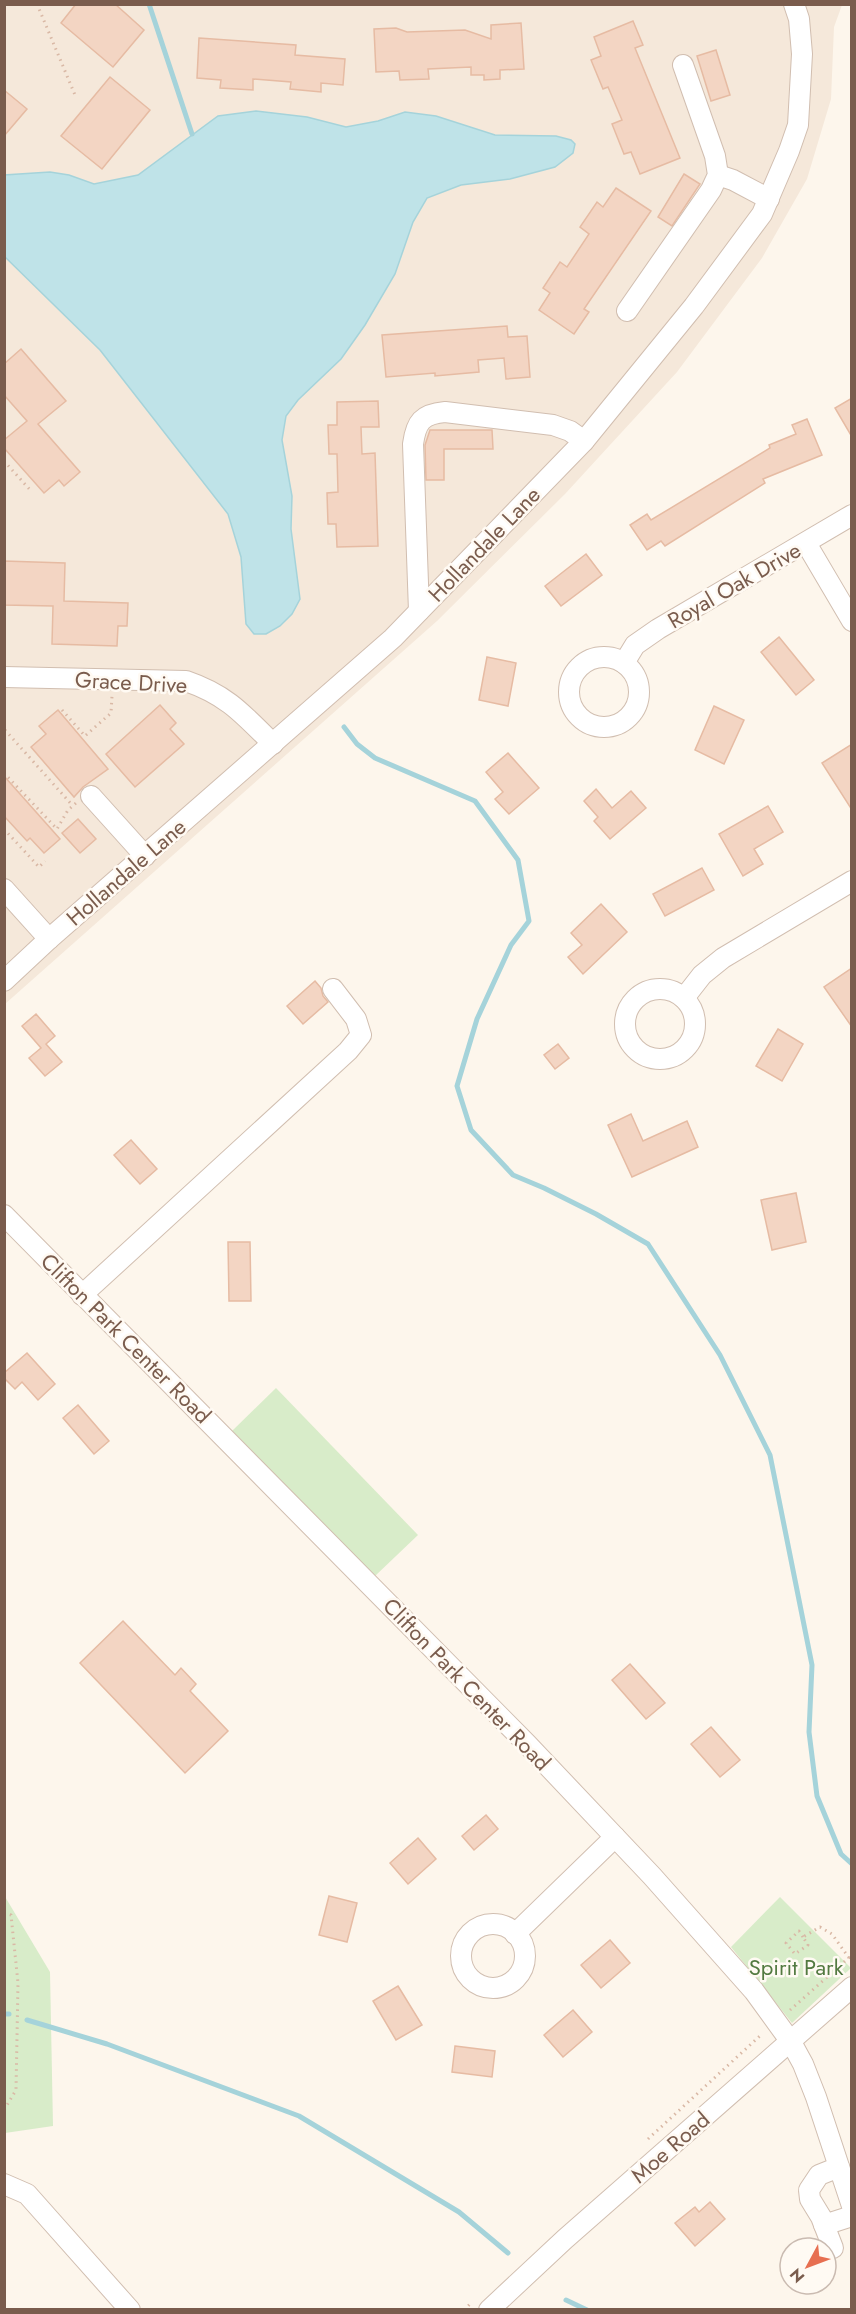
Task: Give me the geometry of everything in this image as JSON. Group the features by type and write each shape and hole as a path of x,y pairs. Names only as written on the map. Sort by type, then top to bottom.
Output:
{"street":[{"name":"Hollandale Lane","path":"4,981 393,638 584,441 694,306 762,214 798,125 802,54 799,19 794,4"},
{"path":"627,311 711,190 718,175 715,156 683,65"},
{"path":"718,175 733,180 769,199"},
{"path":"419,611 413,444 415,429 421,421 432,413 445,412 553,425 570,431 584,441"},
{"name":"Royal Oak Drive","path":"624,663 635,645 658,629 852,515"},
{"path":"806,543 852,621"},
{"name":"Grace Drive","path":"4,677 186,681 210,689 238,708 273,744"},
{"path":"91,796 145,856"},
{"path":"684,998 702,975 723,958 852,881"},
{"path":"4,889 49,939"},
{"path":"82,1295 348,1051 361,1035 360,1027 333,989"},
{"name":"Clifton Park Center Road","path":"4,1215 511,1728 615,1837 754,1991 803,2064 852,2206"},
{"path":"515,1934 615,1837"},
{"name":"Moe Road","path":"489,2310 565,2239 852,1987"},
{"path":"828,2236 810,2199 809,2190 819,2175 839,2168"},
{"path":"4,2184 27,2194 130,2310"},
{"path":"824,2225 852,2216"}],"path":[{"path":"37,4 75,95"},
{"path":"4,461 32,492"},
{"path":"62,710 85,736 111,713 112,680"},
{"path":"5,730 72,806"},
{"path":"4,772 57,829 72,806 91,796"},
{"path":"4,829 39,867 45,861"},
{"path":"4,1913 11,1915 18,1983 16,2090 4,2109"},
{"path":"803,1937 820,1927 826,1928 849,1958"},
{"path":"799,1932 803,1937 808,1945 795,1954 786,1942 799,1932"}],"shaded area":[{"path":"5,5 842,5 834,27 831,99 807,179 762,258 677,372 565,494 437,621 5,1004"}],"green space":[{"path":"276,1388 418,1535 374,1577 232,1431"},
{"path":"4,1895 50,1972 53,2126 5,2133"},
{"name":"Spirit Park","path":"780,1897 851,1968 792,2023 731,1947"}],"water":[{"path":"256,111 307,117 346,127 378,121 405,112 436,116 495,135 556,136 571,140 575,144 573,153 555,167 510,179 461,185 427,198 413,222 395,274 365,325 341,359 298,400 286,416 282,440 292,496 291,529 300,599 292,614 280,626 266,634 254,634 246,624 241,557 228,514 100,350 5,257 4,175 50,172 69,175 94,184 138,175 218,116"}],"building":[{"path":"76,4 115,4 144,30 113,67 61,23"},
{"path":"633,21 643,45 635,48 680,158 640,174 631,152 624,154 612,124 622,120 608,87 603,89 591,60 601,56 594,37"},
{"path":"521,23 524,69 500,70 500,79 484,80 484,75 471,75 471,67 428,69 429,79 400,80 399,71 376,72 374,29 396,28 407,32 465,30 491,39 491,25"},
{"path":"199,38 296,45 295,55 345,59 343,85 321,83 321,92 290,89 291,82 253,79 253,90 220,88 221,80 197,78"},
{"path":"716,50 730,95 711,101 697,56"},
{"path":"110,77 150,110 102,169 61,136"},
{"path":"4,90 27,109 4,136"},
{"path":"684,174 700,184 672,226 658,217"},
{"path":"616,188 651,211 584,309 589,312 574,334 539,310 550,293 543,288 560,262 567,267 589,234 580,227 597,202 603,207"},
{"path":"507,326 508,337 527,336 530,377 506,379 504,358 478,360 479,372 386,377 382,335"},
{"path":"21,349 66,401 38,424 80,472 64,486 59,480 44,493 4,448 4,440 27,421 4,395 4,364"},
{"path":"852,398 852,437 835,408"},
{"path":"378,401 379,427 361,427 362,454 375,453 378,546 337,547 336,524 328,524 327,493 338,492 337,454 329,454 328,425 337,425 337,402"},
{"path":"807,419 822,455 763,479 765,483 665,546 661,541 647,550 630,525 647,514 651,520 770,448 769,445 796,434 792,425"},
{"path":"430,430 492,430 493,449 444,449 444,480 426,480 425,445"},
{"path":"586,554 602,575 561,606 545,586"},
{"path":"4,561 65,563 64,601 128,603 127,626 118,626 117,646 52,644 53,606 4,605"},
{"path":"779,637 814,680 796,695 761,652"},
{"path":"487,657 516,663 508,706 479,700"},
{"path":"160,705 176,723 170,729 184,744 135,787 106,754"},
{"path":"714,706 744,720 724,764 695,750"},
{"path":"58,710 108,769 83,787 74,797 31,747 46,734 39,726"},
{"path":"852,744 852,810 822,763"},
{"path":"508,753 539,788 509,814 495,799 503,792 486,772"},
{"path":"4,776 60,839 44,853 30,838 27,841 4,816"},
{"path":"596,789 612,808 631,791 646,808 610,839 594,821 598,817 584,801"},
{"path":"768,806 783,832 754,849 763,864 743,876 719,834"},
{"path":"78,819 96,839 80,853 62,833"},
{"path":"702,868 714,890 665,916 653,894"},
{"path":"601,904 627,932 583,974 568,957 582,945 571,933"},
{"path":"852,968 852,1027 824,987"},
{"path":"315,981 328,1002 303,1024 287,1006"},
{"path":"36,1014 55,1036 46,1044 62,1062 45,1076 29,1058 41,1048 22,1026"},
{"path":"778,1029 803,1044 782,1081 756,1066"},
{"path":"558,1044 569,1058 555,1069 544,1055"},
{"path":"631,1114 643,1141 687,1121 698,1147 632,1177 608,1125"},
{"path":"131,1140 157,1169 140,1184 114,1155"},
{"path":"796,1193 806,1242 772,1250 761,1200"},
{"path":"228,1242 250,1242 251,1301 229,1301"},
{"path":"27,1353 55,1384 38,1400 22,1382 15,1389 4,1378 4,1373"},
{"path":"78,1405 109,1441 94,1454 63,1418"},
{"path":"123,1621 175,1675 181,1668 196,1684 190,1691 228,1731 185,1773 80,1663"},
{"path":"630,1664 665,1703 646,1719 612,1680"},
{"path":"711,1727 740,1760 720,1777 691,1744"},
{"path":"486,1815 498,1829 474,1850 462,1836"},
{"path":"418,1838 436,1859 408,1884 390,1863"},
{"path":"329,1896 357,1903 347,1942 319,1935"},
{"path":"610,1940 630,1963 601,1988 581,1965"},
{"path":"398,1986 422,2025 396,2040 373,2001"},
{"path":"573,2010 592,2032 563,2057 544,2035"},
{"path":"455,2046 495,2051 492,2077 452,2072"},
{"path":"710,2202 725,2219 695,2246 675,2223 695,2207 699,2212"}],"waterway":[{"path":"149,4 192,134"},
{"path":"344,727 357,744 375,758 475,801 518,860 529,921 511,945 477,1019 457,1086 471,1130 513,1175 596,1214 648,1244 720,1355 770,1455 812,1665 809,1732 817,1796 841,1854 852,1864"},
{"path":"4,2014 9,2014"},
{"path":"27,2020 107,2044 299,2116 459,2212 508,2253"},
{"path":"566,2300 587,2310"}]}
